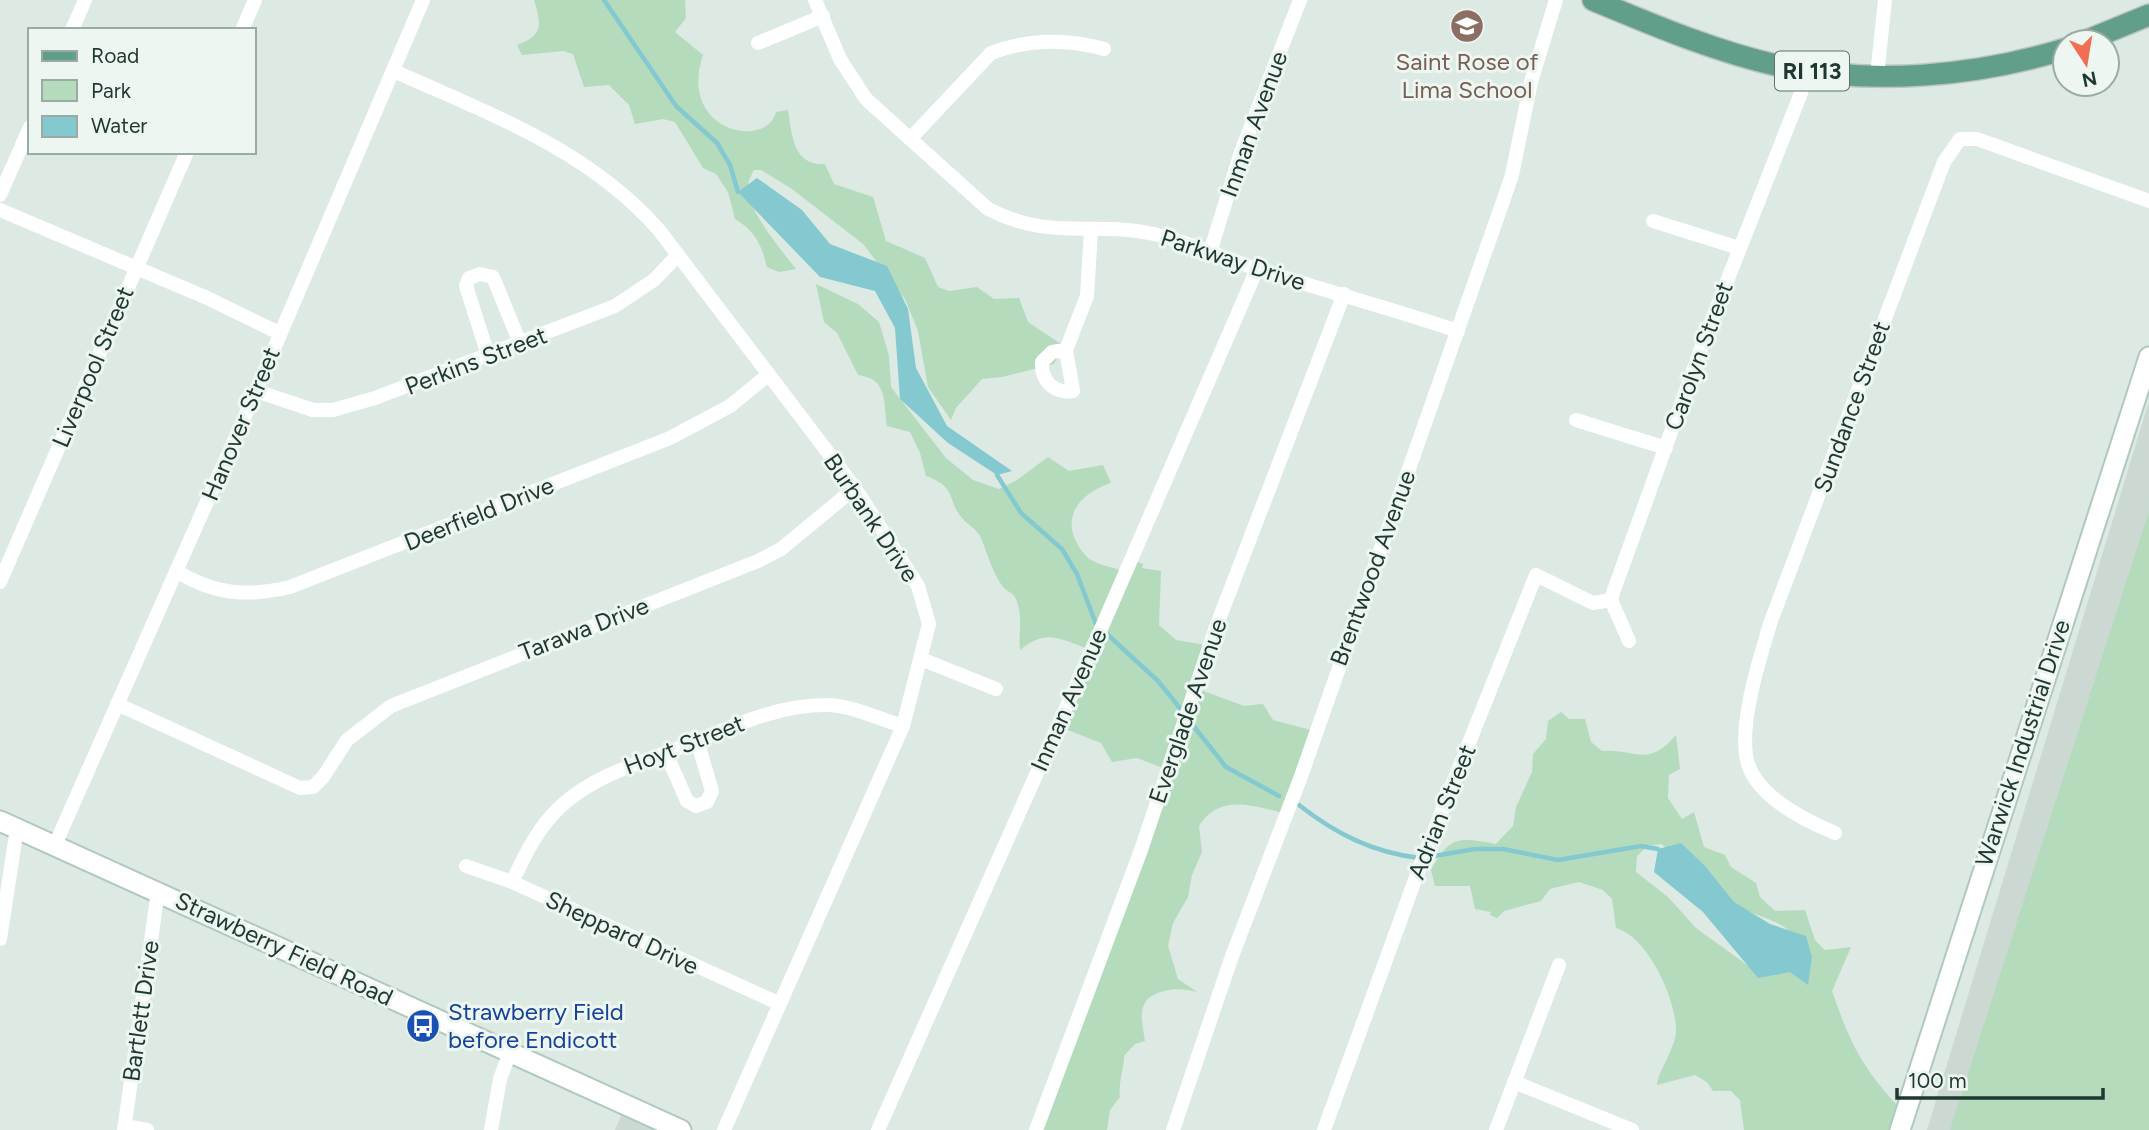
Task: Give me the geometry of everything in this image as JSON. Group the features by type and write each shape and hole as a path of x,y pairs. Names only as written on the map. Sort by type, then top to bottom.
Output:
{"main road":[{"name":"RI 113","path":"1593,0 1720,49 1805,70 1877,76 1962,71 2051,52"},
{"path":"2117,28 2149,15"}],"street":[{"path":"73,28 85,0"},
{"path":"243,28 255,0"},
{"name":"Hanover Street","path":"55,845 256,391 423,0"},
{"name":"Parkway Drive","path":"815,0 840,59 866,99 988,209 1012,221 1039,228 1149,233 1211,249 1257,269 1458,331"},
{"name":"Inman Avenue","path":"1211,249 1241,152 1300,0"},
{"name":"Brentwood Avenue","path":"1172,1130 1232,956 1300,779 1458,331 1511,175 1531,82 1556,0"},
{"path":"1877,76 1885,0"},
{"path":"758,43 822,16"},
{"path":"910,139 991,53 1009,46 1056,41 1104,49"},
{"name":"Carolyn Street","path":"1611,600 1739,248 1801,93 1805,70"},
{"name":"Burbank Drive","path":"394,71 550,142 580,160 636,205 678,255 855,488 918,586 929,624 903,726 724,1130"},
{"path":"0,195 28,132"},
{"name":"Sundance Street","path":"1835,833 1788,809 1748,766 1745,745 1751,696 1771,621 1813,515 1867,360 1944,162 1960,139 1977,139 2149,201"},
{"name":"Liverpool Street","path":"0,582 186,154"},
{"path":"0,210 279,334"},
{"path":"1653,222 1739,248"},
{"path":"1066,350 1087,296 1091,230"},
{"name":"Perkins Street","path":"256,391 313,410 333,410 387,394 622,303 654,280 678,255"},
{"name":"Inman Avenue","path":"878,1130 1097,639 1257,269"},
{"path":"488,355 466,286 470,278 480,274 493,277 520,343"},
{"name":"Everglade Avenue","path":"1036,1130 1141,850 1216,627 1344,294"},
{"name":"Warwick Industrial Drive","path":"1900,1130 2149,357"},
{"name":"Deerfield Drive","path":"176,571 203,584 244,595 290,587 670,438 730,406 768,374"},
{"path":"1576,420 1666,448"},
{"name":"Tarawa Drive","path":"117,704 300,788 313,787 323,777 347,740 391,706 758,561 791,541 855,488"},
{"name":"Adrian Street","path":"1324,1130 1423,858 1536,575 1593,603 1611,600"},
{"path":"1611,600 1629,641"},
{"path":"921,659 996,689"},
{"name":"Hoyt Street","path":"513,882 537,834 562,805 594,782 666,752 765,714 806,706 837,706 903,726"},
{"path":"666,752 687,801 696,806 702,804 707,802 712,791 697,740"},
{"path":"0,939 9,824"},
{"name":"Strawberry Field Road","path":"9,824 681,1130"},
{"name":"Sheppard Drive","path":"466,866 513,882 778,1003"},
{"name":"Bartlett Drive","path":"125,1128 158,891"},
{"path":"1496,1130 1559,965"},
{"path":"491,1130 500,1079 510,1052"},
{"path":"1514,1082 1632,1130"},
{"path":"125,1128 147,1130"}],"shaded area":[{"path":"2149,401 2149,1130 1927,1130"},
{"path":"625,1107 680,1130 615,1130"}],"green space":[{"path":"534,0 685,0 686,18 675,32 703,55 698,81 702,102 712,117 726,127 742,131 757,130 769,124 776,112 788,110 793,139 800,154 806,160 825,164 834,184 873,197 886,241 925,258 938,287 949,291 977,287 994,299 1019,298 1028,322 1064,346 1054,364 1002,377 982,379 956,408 951,420 928,387 918,331 905,299 863,244 792,189 761,170 754,170 748,186 753,206 766,229 796,269 779,272 767,267 757,239 735,219 728,192 716,174 703,168 675,122 663,119 635,124 629,105 609,85 584,87 573,54 563,51 522,55 517,45 532,37 538,28"},
{"path":"816,284 858,304 879,322 889,356 891,387 946,458 973,480 999,489 1017,480 1048,457 1069,471 1103,465 1111,483 1098,488 1079,503 1072,522 1078,545 1087,557 1122,571 1133,560 1143,564 1142,568 1161,571 1159,625 1176,640 1211,646 1198,689 1244,706 1263,704 1273,720 1311,730 1283,813 1237,804 1216,809 1199,826 1202,852 1192,875 1188,897 1173,923 1168,946 1178,979 1197,992 1180,989 1164,991 1149,998 1145,1004 1142,1016 1145,1041 1135,1044 1124,1056 1120,1097 1110,1110 1107,1130 1036,1130 1163,768 1137,758 1112,762 1101,743 1060,727 1086,648 1052,637 1037,639 1020,650 1020,617 1015,597 999,581 979,535 958,512 948,490 926,476 920,453 910,432 887,426 884,399 879,386 868,377 858,375 837,333 824,322"},
{"path":"2149,511 2149,1130 1950,1130"},
{"path":"1561,712 1569,719 1585,719 1591,742 1602,751 1649,754 1666,745 1676,735 1680,769 1669,775 1668,798 1682,819 1694,812 1704,847 1725,855 1731,867 1756,883 1760,897 1775,911 1805,910 1815,940 1825,950 1851,947 1832,991 1860,1057 1904,1113 1900,1130 1744,1130 1740,1100 1731,1091 1713,1091 1707,1082 1695,1075 1657,1085 1675,1036 1675,1017 1671,1002 1649,956 1639,943 1616,928 1612,899 1603,890 1579,882 1550,889 1541,901 1504,911 1497,918 1490,915 1491,912 1475,909 1470,886 1435,886 1431,870 1450,845 1464,840 1496,844 1513,826 1516,807 1532,772 1533,754 1546,739 1548,721","holes":["1661,844 1738,905 1791,932 1761,975 1696,928 1668,897 1636,872 1637,856 1648,846"]}],"water":[{"path":"757,178 802,210 830,244 887,266 908,309 916,368 947,426 1012,471 997,475 948,443 900,399 895,328 875,291 820,277 738,192"},
{"path":"1681,843 1705,866 1734,902 1770,924 1806,936 1812,957 1808,985 1790,972 1758,978 1703,912 1654,872 1658,849"}],"waterway":[{"path":"604,0 676,106 717,143 730,165 738,192"},
{"path":"997,475 1021,513 1062,549 1077,574 1096,624 1158,681 1183,712"},
{"path":"1188,719 1226,767 1279,796"},
{"path":"1299,805 1327,825 1355,840 1386,851 1419,858"},
{"path":"1428,857 1475,849 1503,849 1558,860 1641,846 1658,849"}],"place":[{"name":"Saint Rose of Lima School","path":"1467,26"},
{"name":"Strawberry Field before Endicott","path":"423,1026"}]}
